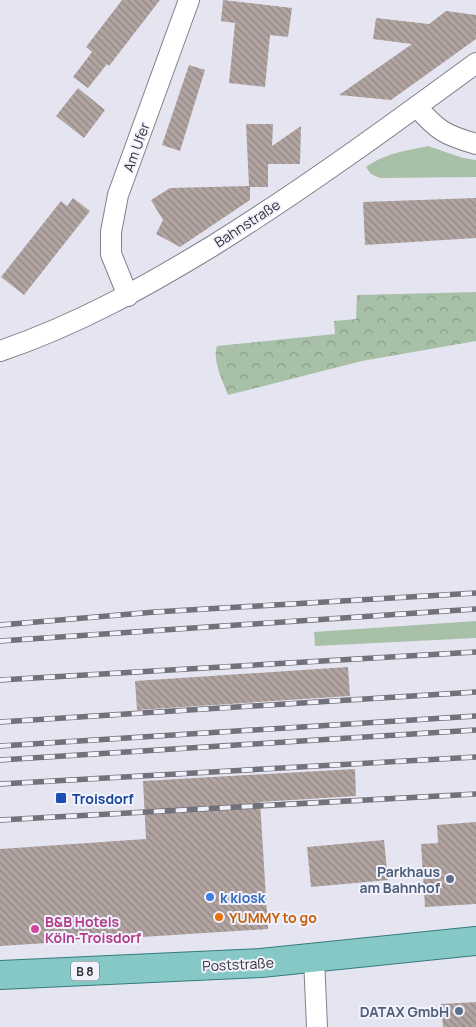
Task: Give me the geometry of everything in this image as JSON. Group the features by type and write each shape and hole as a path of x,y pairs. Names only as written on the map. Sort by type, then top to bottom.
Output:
{"main road":[{"name":"Poststraße","path":"0,975 252,964 476,941"}],"street":[{"name":"Am Ufer","path":"128,296 111,254 110,232 118,195 188,0"},
{"name":"Bahnstraße","path":"0,351 77,322 128,296 256,219 476,64"},
{"path":"416,107 434,126 449,136 476,144"},
{"path":"314,958 316,1027"}],"green space":[{"path":"428,146 463,158 476,160 476,177 380,178 371,174 366,167 388,156"},
{"path":"476,292 476,341 362,361 228,395 219,371 216,358 217,346 335,334 334,321 356,319 357,295"},
{"path":"476,621 476,638 315,646 314,632"}],"building":[{"path":"122,0 160,0 109,66 107,64 88,88 73,77 92,52 86,47"},
{"path":"223,0 292,8 288,37 270,35 265,87 229,83 235,23 221,21"},
{"path":"446,11 476,15 476,39 391,100 339,95 412,44 373,39 376,18 429,24"},
{"path":"189,65 205,70 180,151 162,145"},
{"path":"78,88 105,110 84,138 56,116"},
{"path":"246,124 273,124 272,146 301,126 300,164 268,164 268,187 250,187 250,200 180,247 156,234 163,220 151,200 170,188 249,186"},
{"path":"73,198 90,211 24,295 1,277 61,201 67,206"},
{"path":"476,198 476,238 365,245 363,202"},
{"path":"348,667 350,696 137,710 135,681"},
{"path":"355,769 356,796 260,802 268,929 0,946 0,849 146,839 143,781"},
{"name":"Parkhaus am Bahnhof","path":"476,822 476,904 425,907 421,844 438,843 437,825"},
{"path":"384,840 388,880 311,887 307,847"},
{"name":"DATAX GmbH","path":"476,1002 476,1027 443,1027 441,1004"}],"railway":[{"path":"0,625 155,612 476,593"},
{"path":"0,641 476,609"},
{"path":"0,680 476,652"},
{"path":"0,722 476,692"},
{"path":"0,746 476,716"},
{"path":"0,760 476,730"},
{"path":"0,784 476,757"},
{"path":"0,820 476,794"}],"place":[{"name":"Troisdorf","path":"61,798"},
{"name":"Parkhaus am Bahnhof","path":"450,879"},
{"name":"k kiosk","path":"210,897"},
{"name":"YUMMY to go","path":"219,917"},
{"name":"B&B Hotels Köln-Troisdorf","path":"35,929"},
{"name":"DATAX GmbH","path":"459,1011"}]}
